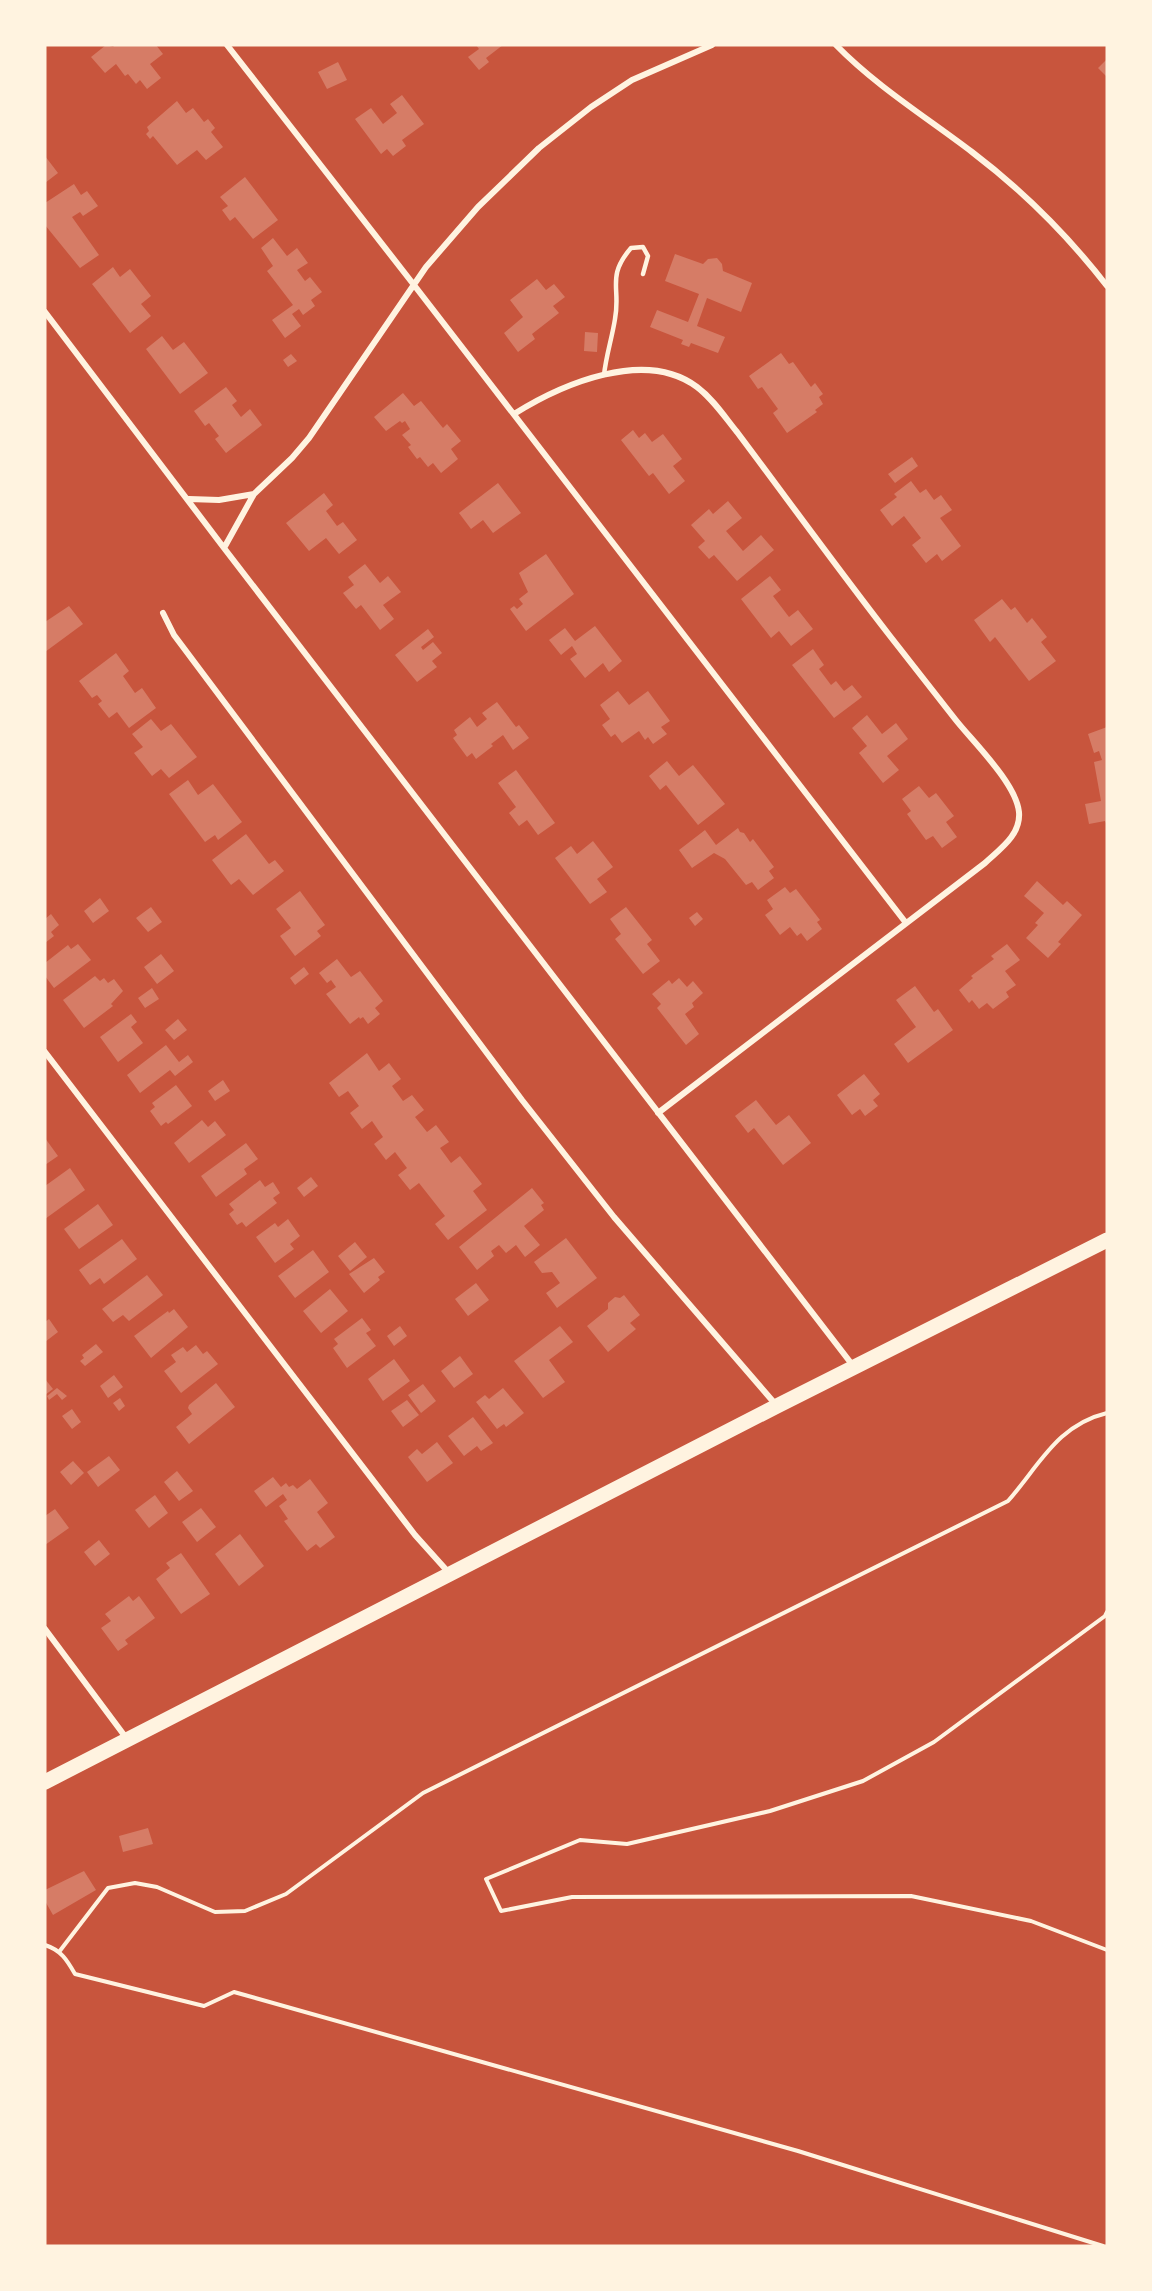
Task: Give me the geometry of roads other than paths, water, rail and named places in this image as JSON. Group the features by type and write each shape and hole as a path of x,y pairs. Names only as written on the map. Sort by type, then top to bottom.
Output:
{"main road":[{"path":"45,1782 777,1406 1107,1240"}],"street":[{"path":"227,45 906,923"},
{"path":"224,548 254,494 309,438 426,267 478,207 539,148 583,113 632,80 712,45"},
{"path":"836,45 862,70 974,153 1028,200 1069,241 1107,286"},
{"path":"45,312 854,1368"},
{"path":"514,414 535,401 603,375 624,370 652,369 677,375 696,386 711,399 890,636 1012,792 1019,813 1018,827 1008,842 985,863 658,1113"},
{"path":"189,499 219,501 254,494"},
{"path":"163,613 174,635 522,1100 614,1217 777,1406"},
{"path":"45,1052 415,1535 451,1575"},
{"path":"45,1629 128,1740"}],"lane":[{"path":"603,375 615,318 616,274 621,261 631,248 643,247 648,256 643,274"}]}
